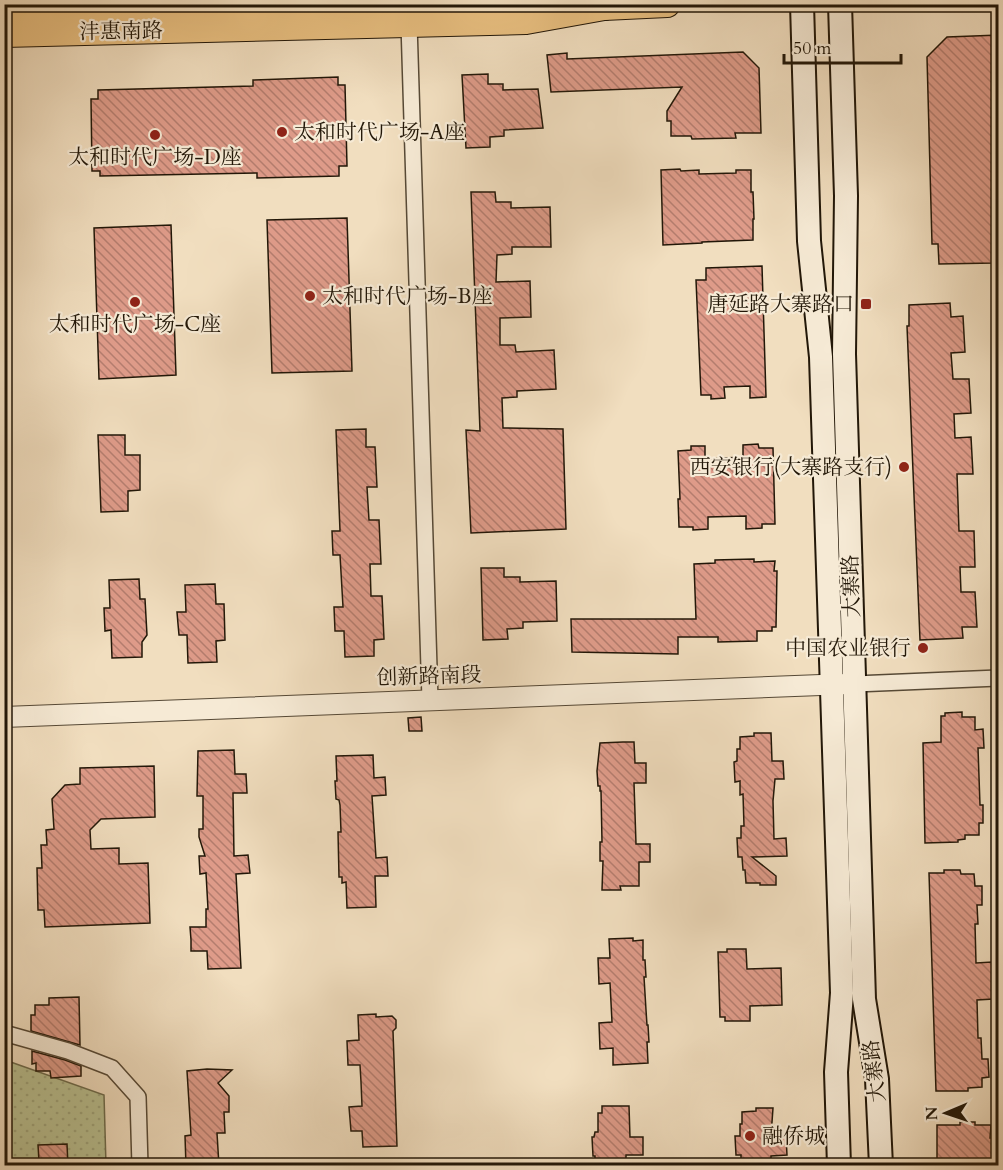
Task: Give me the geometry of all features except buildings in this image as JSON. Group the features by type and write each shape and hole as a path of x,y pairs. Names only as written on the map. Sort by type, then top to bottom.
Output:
{"main road":[{"path":"567,4 604,7"},
{"name":"沣惠南路","path":"4,34 405,14 526,21 604,7 667,4"},
{"name":"大寨路","path":"802,4 808,241 821,357 842,993 836,1072 839,1166"},
{"name":"大寨路","path":"840,4 846,196 844,354 864,999 877,1079 881,1166"},
{"path":"4,14 405,14"}],"street":[{"path":"405,14 430,700"},
{"path":"855,684 999,678"},
{"name":"创新路南段","path":"4,717 855,684"},
{"path":"4,1033 68,1051 112,1068 138,1097 140,1166"}],"green space":[{"path":"5,1060 104,1095 106,1165 5,1166"}],"place":[{"name":"太和时代广场-A座","path":"282,132"},
{"name":"太和时代广场-D座","path":"155,135"},
{"name":"太和时代广场-B座","path":"310,296"},
{"name":"太和时代广场-C座","path":"135,302"},
{"name":"唐延路大寨路口","path":"866,304"},
{"name":"西安银行(大寨路支行)","path":"904,467"},
{"name":"中国农业银行","path":"923,648"},
{"name":"融侨城","path":"750,1136"}]}
